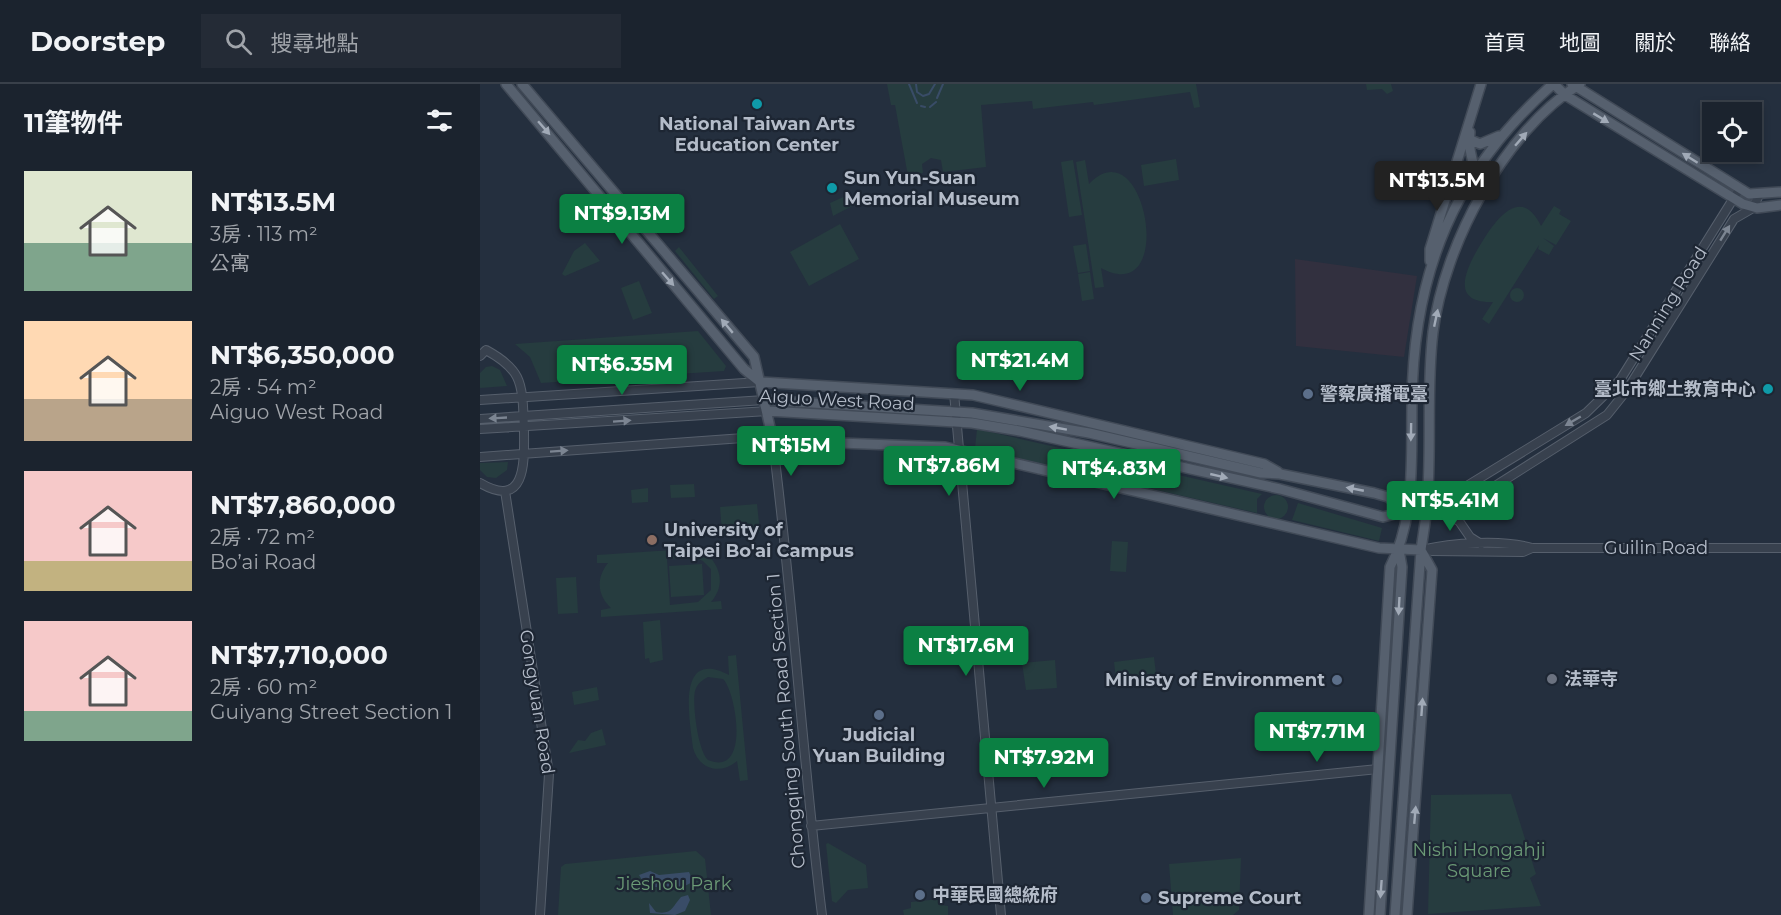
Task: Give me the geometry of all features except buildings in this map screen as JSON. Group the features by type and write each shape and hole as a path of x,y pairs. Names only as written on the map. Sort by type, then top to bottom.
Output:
{"main road":[{"path":"506,84 744,369 760,382"},
{"name":"Chongqing South Road Section 1","path":"522,84 754,357 772,436"},
{"path":"1430,267 1430,249 1481,84"},
{"path":"1369,915 1390,567 1399,548 1407,513 1412,374 1420,310 1430,267 1451,214 1475,171 1501,135 1553,84 1565,95 1734,199 1753,208 1781,205"},
{"path":"1395,915 1421,550 1427,506 1433,331 1440,299 1459,241 1485,185 1520,139 1576,85 1740,188 1759,195 1781,192"},
{"path":"1471,120 1469,139 1475,171 1485,185"},
{"path":"1469,139 1485,143 1501,135"},
{"name":"Aiguo West Road","path":"760,382 973,394 1264,464 1280,474"},
{"name":"Aiguo West Road","path":"765,400 956,417 1089,433 1261,473 1280,474 1388,497 1407,513"},
{"name":"Aiguo West Road","path":"768,411 956,417 1280,489 1383,517 1407,513"},
{"path":"772,436 787,441 958,450 1379,548 1421,550"},
{"path":"1407,513 1427,506"},
{"path":"1380,915 1402,567 1399,548"},
{"path":"1407,915 1432,570 1421,550"}],"street":[{"name":"Nanning Road","path":"1427,506 1462,489 1586,413 1598,403 1620,380 1740,188"},
{"path":"1753,208 1759,195"},
{"name":"Nanning Road","path":"1427,506 1462,507 1606,415 1627,390 1734,219 1753,208"},
{"path":"480,356 486,350 508,366 518,378 525,454 521,479 505,491 497,491 480,483"},
{"name":"Aiguo West Road","path":"480,400 760,382"},
{"path":"954,393 1001,915"},
{"name":"Aiguo West Road","path":"480,419 765,400"},
{"name":"Aiguo West Road","path":"480,429 768,411"},
{"path":"480,457 772,436"},
{"name":"Chongqing South Road Section 1","path":"772,436 784,520 811,826 822,915"},
{"name":"Gongyuan Road","path":"505,491 549,774 540,915"},
{"path":"1427,506 1459,521 1470,537 1482,545"},
{"name":"Guilin Road","path":"1421,550 1443,545 1516,543 1532,548 1781,548"},
{"name":"Guilin Road","path":"1421,550 1523,552 1532,548"},
{"path":"811,826 1378,769"}],"shaded area":[{"path":"1295,259 1417,276 1404,357 1296,346"}],"green space":[{"path":"887,84 1196,84 1200,107 1194,108 1190,92 1094,105 1093,102 1033,109 1032,101 981,105 986,167 943,172 941,160 931,158 922,164 923,173 908,176 895,105 891,105"},
{"path":"1366,84 1391,84 1393,91 1387,94 1382,89 1367,90"},
{"path":"1176,159 1179,180 1144,186 1141,165"},
{"path":"1073,160 1082,215 1069,217 1061,162"},
{"path":"1085,160 1089,184 1109,172 1126,178 1138,195 1145,219 1146,244 1140,264 1125,274 1101,268 1104,287 1095,288 1076,162"},
{"path":"850,194 858,203 833,216 830,203"},
{"path":"1554,206 1561,210 1559,214 1571,221 1556,245 1543,238 1554,246 1549,255 1538,249 1539,245 1489,324 1482,319 1493,302 1479,301 1470,296 1465,289 1467,271 1477,251 1494,225 1509,210 1517,207 1525,208 1533,214 1541,226"},
{"path":"840,224 859,259 809,286 790,252"},
{"path":"585,243 600,261 565,276 562,274 574,251"},
{"path":"1086,244 1090,271 1078,273 1073,246"},
{"path":"679,247 718,296 714,299 675,251"},
{"path":"1090,272 1094,299 1082,301 1078,274"},
{"path":"639,281 652,313 633,320 621,288"},
{"path":"1517,288 1522,290 1524,295 1522,300 1517,302 1512,300 1510,295 1512,290"},
{"path":"698,331 726,366 724,371 541,383 530,357 515,344"},
{"path":"492,366 500,370 507,386 480,388 480,373 486,367"},
{"path":"977,429 1262,494 1257,499 1257,513 975,448"},
{"path":"508,462 507,470 496,478 487,477 480,470 480,463"},
{"path":"694,484 695,497 671,498 670,485"},
{"path":"648,488 648,502 632,503 631,490"},
{"path":"1276,495 1285,498 1288,507 1285,516 1276,519 1267,516 1264,507 1267,498"},
{"path":"1298,503 1382,528 1379,541 1292,520"},
{"path":"757,504 760,532 722,533 720,507"},
{"path":"1112,541 1128,542 1126,572 1110,571"},
{"path":"718,547 719,555 709,556 717,567 720,579 720,585 711,602 721,601 722,609 601,617 601,610 611,608 603,598 600,586 601,575 608,563 597,563 597,555","holes":["694,557 703,561 711,569 711,590 698,602 670,605 667,559"]},
{"path":"702,564 704,595 671,597 669,566"},
{"path":"576,577 578,613 558,614 556,578"},
{"path":"660,620 663,660 650,663 649,658 645,659 643,622"},
{"path":"736,655 748,780 740,781 737,761 724,768 711,768 700,761 693,748 689,706 693,679 700,671 712,669 729,675 728,656","holes":["708,677 723,679 732,699 736,731 735,745 730,757 722,762 708,760 704,755 695,716 694,697 697,686 704,679"]},
{"path":"1154,657 1156,674 1116,679 1114,662"},
{"path":"1055,660 1057,688 1026,690 1022,663"},
{"path":"597,687 599,700 574,705 572,692"},
{"path":"602,729 606,745 569,753 578,740 585,741 591,733"},
{"name":"Nishi Hongahji Square","path":"1511,794 1536,874 1530,878 1541,906 1428,914 1431,795"},
{"path":"828,843 866,865 868,888 848,890 836,903 832,901 826,844"},
{"name":"Jieshou Park","path":"696,851 705,859 711,915 558,915 561,867 565,864"},
{"path":"1241,858 1239,910 1233,915 1173,915 1169,864"},
{"path":"939,899 940,905 948,906 948,915 904,915 903,910 911,908 911,902"}],"water":[{"path":"650,871 659,875 689,872 693,881 677,887 663,888 645,885 639,875"},
{"path":"688,895 690,900 685,911 675,915 650,913 649,903 656,912 665,912 669,911 681,897"}],"waterway":[{"path":"909,84 917,103"},
{"path":"916,84 917,92 923,96 929,94 935,84"},
{"path":"937,98 943,84"},
{"path":"930,107 936,102"},
{"path":"921,106 925,107"}],"place":[{"name":"National Taiwan Arts Education Center","path":"757,104"},
{"name":"Sun Yun-Suan Memorial Museum","path":"832,188"},
{"name":"臺北市鄉土教育中心","path":"1768,389"},
{"name":"警察廣播電臺","path":"1308,394"},
{"name":"University of Taipei Bo'ai Campus","path":"652,540"},
{"name":"法華寺","path":"1552,679"},
{"name":"Ministy of Environment","path":"1337,680"},
{"name":"Judicial Yuan Building","path":"879,715"},
{"name":"中華民國總統府","path":"920,895"},
{"name":"Supreme Court","path":"1146,898"}]}
